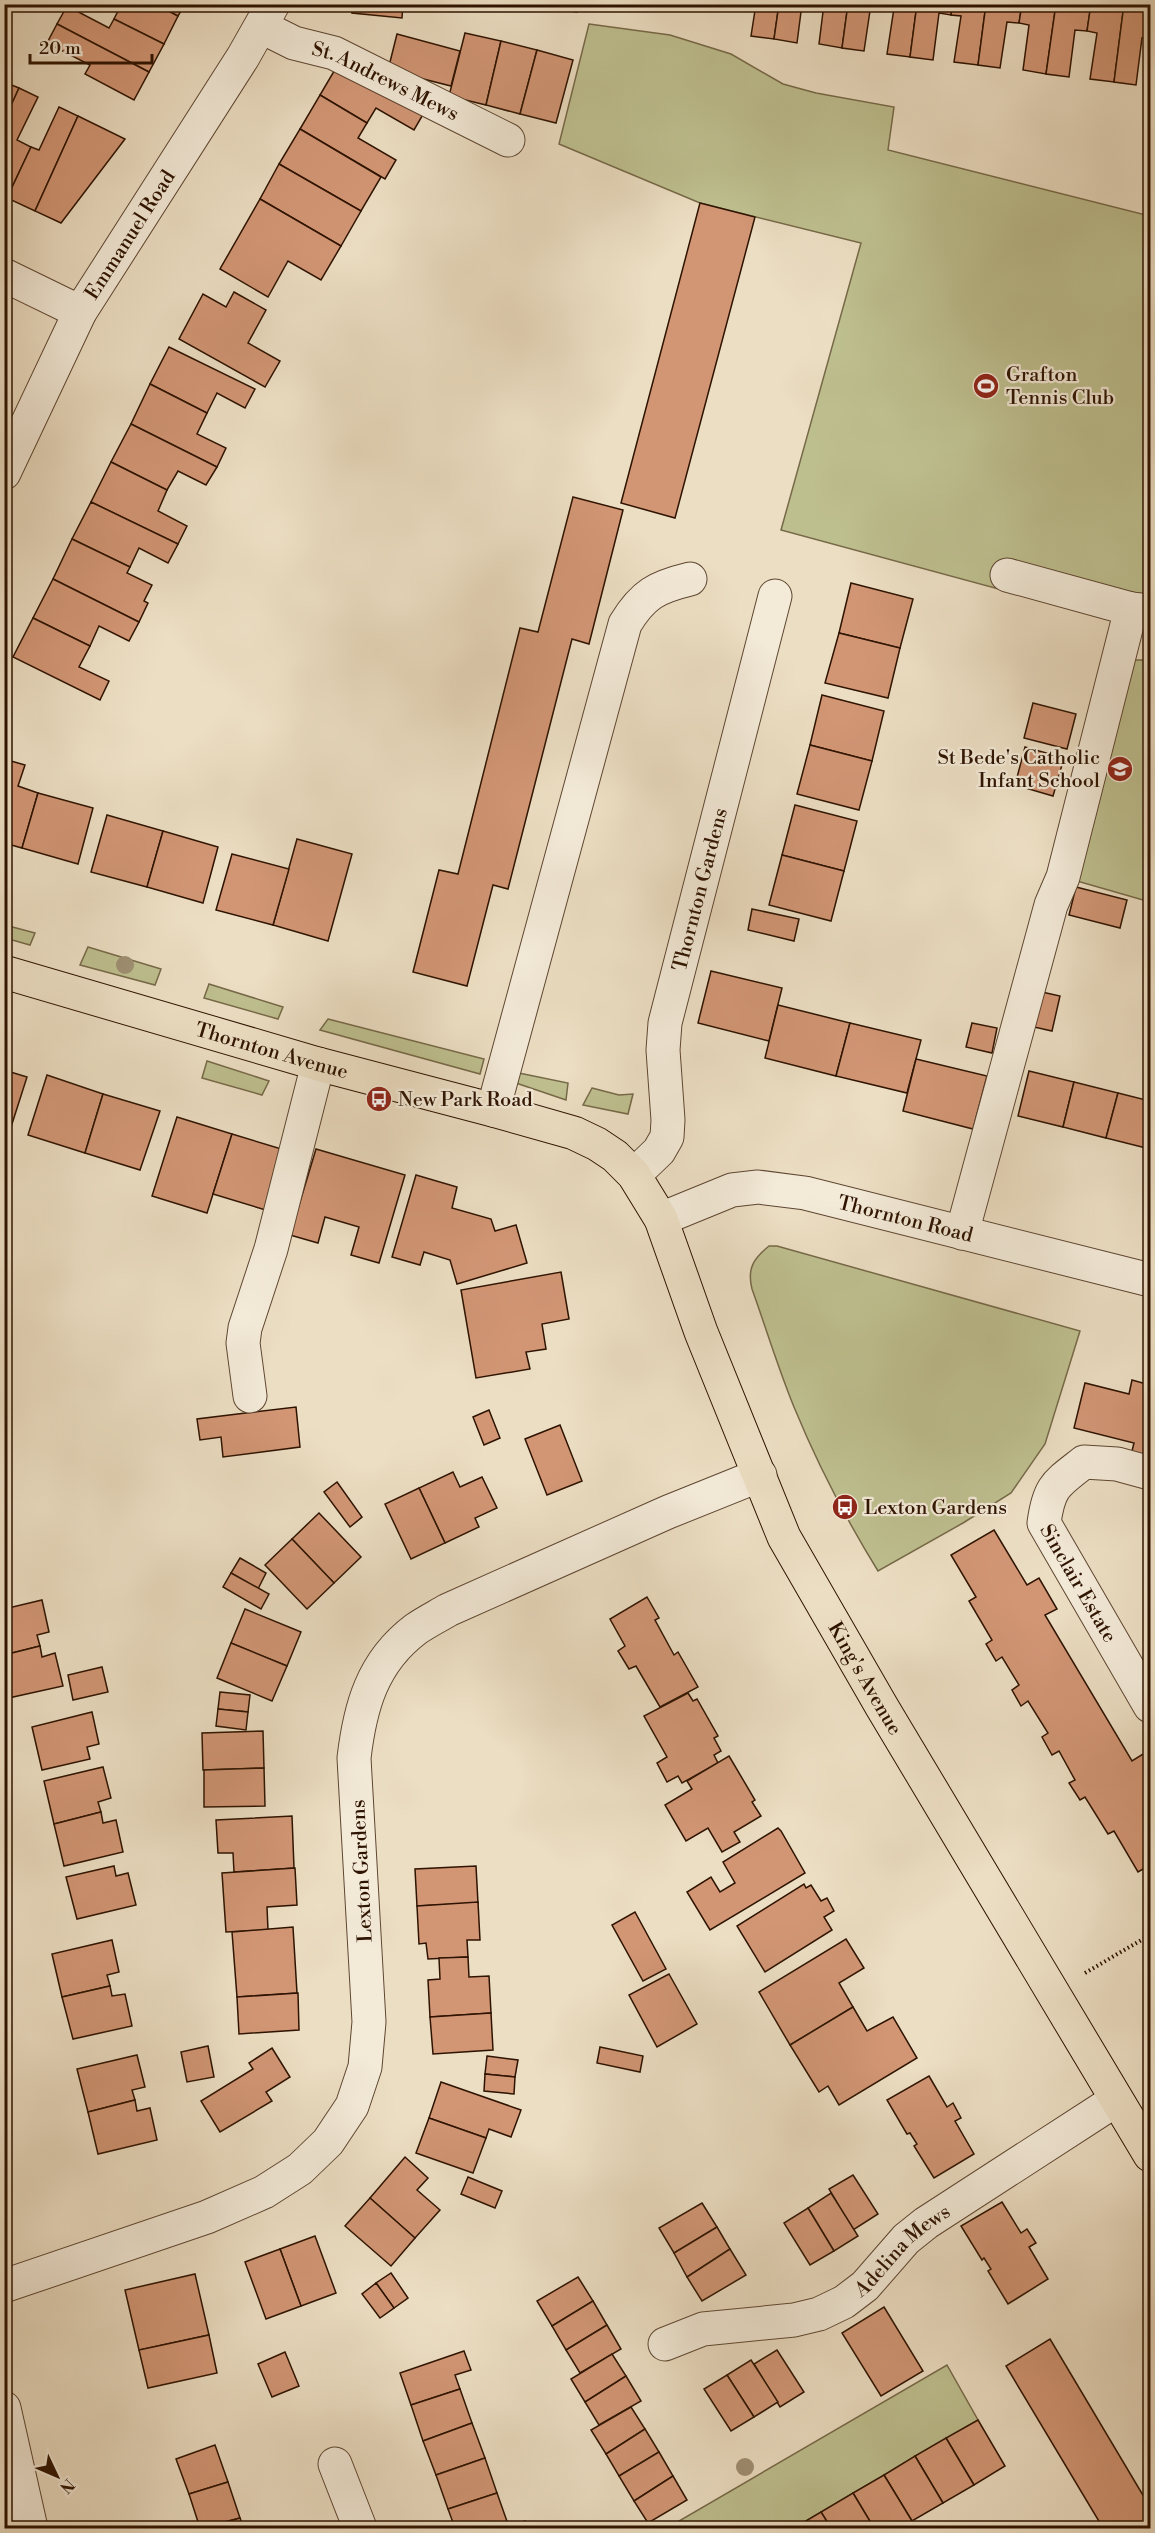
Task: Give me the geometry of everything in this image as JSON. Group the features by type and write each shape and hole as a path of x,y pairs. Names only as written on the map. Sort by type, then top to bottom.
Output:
{"main road":[{"name":"Thornton Avenue","path":"4,972 318,1064 574,1133 615,1156 634,1175"},
{"name":"King's Avenue","path":"634,1175 661,1219 706,1342 784,1537 818,1598 1150,2155"}],"street":[{"name":"St. Andrews Mews","path":"267,16 294,43 334,53 508,140"},
{"name":"Emmanuel Road","path":"4,473 80,312 267,16"},
{"path":"4,275 80,312"},
{"path":"962,1233 1051,905 1063,877 1141,610 1007,575"},
{"path":"493,1110 625,624 636,606 650,592 690,579"},
{"name":"Thornton Gardens","path":"634,1175 659,1151 667,1137 669,1120 663,1050 665,1023 775,596"},
{"path":"250,1395 243,1343 245,1328 271,1249 318,1064"},
{"name":"Thornton Road","path":"661,1219 732,1190 758,1187 805,1193 1150,1281"},
{"name":"Sinclair Estate","path":"1150,1473 1117,1464 1084,1462 1060,1481 1048,1498 1044,1523 1150,1706"},
{"name":"Lexton Gardens","path":"4,2286 207,2217 264,2192 300,2169 314,2156 328,2142 352,2106 365,2067 369,2022 354,1758 358,1721 370,1686 390,1654 416,1629 448,1610 668,1512 760,1475"},
{"name":"Adelina Mews","path":"665,2344 703,2329 794,2320 819,2314 844,2302 865,2286 906,2239 926,2223 1116,2100"},
{"path":"4,2409 31,2529"},
{"path":"335,2464 360,2529"}],"path":[{"path":"1053,1991 1150,1935"}],"green space":[{"name":"Grafton Tennis Club","path":"589,24 670,35 731,54 783,84 816,93 894,107 888,150 1150,216 1150,630 781,530 861,243 700,203 559,144"},
{"name":"St Bede's Catholic Infant School","path":"1118,660 1150,660 1150,902 1063,877"},
{"path":"5,925 35,933 30,945 5,938"},
{"path":"88,947 161,969 155,985 80,965"},
{"path":"209,984 283,1007 278,1019 204,998"},
{"path":"328,1019 484,1059 480,1074 320,1030"},
{"path":"207,1061 269,1081 262,1095 202,1078"},
{"path":"514,1072 568,1083 566,1100 510,1081"},
{"path":"592,1088 619,1095 633,1094 628,1114 583,1105"},
{"path":"769,1246 777,1246 1080,1331 1045,1444 1011,1493 878,1571 812,1449 783,1378 752,1289 751,1270 755,1260"},
{"path":"947,2365 978,2420 794,2528 667,2528"}],"building":[{"path":"111,4 156,4 178,16 164,44 114,19 119,9"},
{"path":"156,4 185,4 178,16"},
{"path":"353,4 403,4 402,18 352,13"},
{"path":"555,4 578,4 577,12 555,9"},
{"path":"756,4 779,4 774,39 751,36"},
{"path":"779,4 802,4 797,43 774,39"},
{"path":"824,4 848,4 842,48 819,44"},
{"path":"848,4 871,4 864,51 842,48"},
{"path":"884,4 917,4 910,57 887,54 894,8 884,6"},
{"path":"917,4 953,4 951,15 939,13 933,60 910,57"},
{"path":"953,4 986,4 978,65 954,62 961,16 951,15"},
{"path":"986,4 1022,4 1019,23 1007,22 1000,68 978,65"},
{"path":"1022,4 1056,4 1046,74 1023,70 1029,25 1019,23"},
{"path":"1056,4 1091,4 1087,31 1075,30 1069,77 1046,74"},
{"path":"1091,4 1124,4 1114,82 1090,79 1097,33 1087,31"},
{"path":"1124,4 1150,4 1150,40 1142,38 1136,85 1114,82"},
{"path":"67,6 109,28 114,19 164,44 149,72 57,24"},
{"path":"57,24 149,72 134,100 85,74 90,65 47,43"},
{"path":"465,33 501,41 486,105 449,96"},
{"path":"397,34 460,51 451,86 388,70"},
{"path":"501,41 537,50 520,114 486,105"},
{"path":"537,50 573,60 556,123 520,114"},
{"path":"340,61 425,111 414,130 376,108 367,123 320,95"},
{"path":"4,82 19,88 4,121"},
{"path":"19,88 38,97 17,140 31,147 7,198 4,197 4,121"},
{"path":"320,95 367,123 358,138 396,160 385,179 300,129"},
{"path":"59,107 78,116 35,211 7,198 31,147 39,150"},
{"path":"78,116 125,139 61,223 35,211"},
{"path":"300,129 381,177 361,211 279,164"},
{"path":"279,164 361,211 341,246 260,199"},
{"path":"260,199 341,246 321,280 288,261 268,297 220,269"},
{"path":"700,203 755,217 675,518 621,503"},
{"path":"234,292 266,310 248,343 280,361 265,387 179,339 203,294 226,307"},
{"path":"169,347 255,389 245,408 217,393 207,413 150,384"},
{"path":"150,384 207,413 197,434 226,448 217,467 131,424"},
{"path":"131,424 217,467 206,485 178,471 167,490 111,462"},
{"path":"111,462 167,490 158,511 187,526 178,544 91,502"},
{"path":"573,497 623,510 589,644 572,639 508,889 493,885 467,986 413,972 439,870 458,874 520,628 538,632"},
{"path":"91,502 178,544 168,563 139,548 130,567 72,539"},
{"path":"72,539 130,567 127,573 152,585 144,601 148,603 139,622 53,579"},
{"path":"53,579 139,622 129,641 99,626 90,646 33,618"},
{"path":"851,583 913,599 900,648 839,633"},
{"path":"33,618 90,646 79,667 109,681 100,700 13,657"},
{"path":"839,633 900,648 888,698 825,683"},
{"path":"822,695 884,711 872,761 810,745"},
{"path":"1033,703 1076,714 1067,749 1024,738"},
{"path":"810,745 872,761 859,810 797,794"},
{"path":"1025,747 1064,758 1053,796 1015,785"},
{"path":"4,759 25,765 18,786 38,793 22,848 4,843"},
{"path":"38,793 93,808 78,864 22,848"},
{"path":"795,805 857,821 844,871 782,855"},
{"path":"107,815 163,831 147,887 91,872"},
{"path":"163,831 218,847 203,903 147,887"},
{"path":"297,839 352,854 328,941 273,925"},
{"path":"232,854 289,869 273,925 216,910"},
{"path":"782,855 844,871 831,921 769,905"},
{"path":"1076,887 1127,900 1120,928 1069,915"},
{"path":"752,909 799,919 794,941 748,930"},
{"path":"711,971 782,988 769,1041 698,1023"},
{"path":"1042,992 1060,996 1052,1031 1034,1027"},
{"path":"778,1005 850,1023 836,1076 765,1058"},
{"path":"850,1023 921,1040 907,1093 836,1076"},
{"path":"972,1023 997,1028 992,1053 966,1047"},
{"path":"916,1059 987,1076 973,1129 903,1111"},
{"path":"4,1070 27,1077 11,1127 4,1125"},
{"path":"1029,1071 1074,1082 1063,1127 1018,1116"},
{"path":"47,1075 103,1094 85,1153 28,1135"},
{"path":"1074,1082 1118,1093 1106,1138 1063,1127"},
{"path":"1118,1093 1150,1101 1150,1149 1106,1138"},
{"path":"103,1094 160,1111 140,1170 85,1153"},
{"path":"177,1117 232,1134 207,1213 152,1196"},
{"path":"232,1134 288,1151 269,1211 213,1194"},
{"path":"316,1149 405,1175 379,1263 351,1255 359,1227 325,1217 318,1243 290,1235"},
{"path":"416,1175 457,1187 452,1208 491,1219 495,1231 516,1225 527,1263 457,1284 450,1260 424,1252 420,1265 392,1257"},
{"path":"561,1272 569,1319 542,1324 546,1349 526,1352 530,1369 476,1378 461,1290"},
{"path":"1132,1380 1150,1385 1150,1460 1131,1455 1134,1443 1074,1428 1085,1383 1129,1394"},
{"path":"296,1407 300,1447 223,1457 221,1437 200,1440 197,1419"},
{"path":"489,1410 500,1438 484,1445 473,1417"},
{"path":"560,1425 582,1481 547,1495 525,1439"},
{"path":"453,1472 460,1487 482,1477 497,1508 475,1518 479,1527 445,1543 419,1488"},
{"path":"337,1482 362,1517 350,1527 324,1492"},
{"path":"419,1488 445,1543 411,1559 385,1504"},
{"path":"319,1513 361,1557 334,1583 292,1539"},
{"path":"994,1530 1027,1585 1039,1578 1057,1609 1045,1615 1132,1761 1143,1754 1150,1766 1150,1785 1148,1787 1150,1791 1150,1865 1138,1872 1114,1831 1108,1834 1085,1797 1080,1800 1069,1783 1075,1780 1059,1751 1052,1755 1042,1737 1048,1733 1028,1701 1021,1706 1012,1690 1019,1685 1002,1657 996,1661 986,1644 992,1640 969,1601 976,1597 951,1555"},
{"path":"292,1539 334,1583 307,1609 265,1565"},
{"path":"240,1558 266,1573 258,1589 231,1573"},
{"path":"231,1573 269,1594 261,1609 223,1587"},
{"path":"647,1597 659,1618 655,1620 674,1655 678,1652 698,1687 660,1707 636,1666 629,1669 618,1651 625,1646 610,1619"},
{"path":"42,1600 49,1632 37,1635 40,1646 4,1655 4,1609"},
{"path":"245,1609 301,1632 287,1666 231,1643"},
{"path":"231,1643 287,1666 272,1701 217,1678"},
{"path":"40,1646 42,1657 55,1653 63,1686 4,1699 4,1655"},
{"path":"102,1667 108,1692 73,1700 68,1675"},
{"path":"220,1692 250,1695 248,1712 218,1709"},
{"path":"688,1693 693,1701 697,1699 718,1736 714,1738 721,1751 714,1755 718,1763 682,1783 678,1776 667,1782 657,1763 667,1757 644,1716"},
{"path":"218,1709 248,1712 246,1730 216,1726"},
{"path":"92,1712 99,1744 87,1747 90,1759 42,1770 32,1727"},
{"path":"263,1731 264,1768 203,1770 202,1733"},
{"path":"729,1756 755,1800 752,1802 761,1816 734,1832 740,1842 722,1852 708,1828 686,1841 665,1805 692,1789 687,1781"},
{"path":"103,1767 111,1798 98,1802 101,1812 54,1824 44,1781"},
{"path":"264,1768 265,1806 204,1807 204,1770"},
{"path":"101,1812 103,1823 116,1820 123,1852 64,1866 54,1824"},
{"path":"292,1816 294,1868 234,1872 233,1853 218,1853 216,1820"},
{"path":"778,1828 805,1873 710,1930 687,1892 711,1877 720,1892 735,1883 723,1862"},
{"path":"114,1866 116,1876 128,1873 136,1905 77,1919 66,1877"},
{"path":"476,1866 478,1903 417,1906 415,1869"},
{"path":"295,1868 297,1905 267,1907 268,1930 226,1932 222,1873"},
{"path":"804,1884 806,1888 811,1885 821,1901 827,1898 834,1911 824,1917 832,1930 765,1972 737,1926"},
{"path":"478,1902 480,1940 467,1940 468,1957 428,1959 426,1943 419,1944 417,1906"},
{"path":"635,1912 666,1969 643,1981 612,1925"},
{"path":"293,1927 297,1993 237,1997 232,1932"},
{"path":"846,1939 864,1968 839,1983 853,2007 790,2045 759,1992"},
{"path":"112,1940 119,1972 107,1975 110,1986 62,1997 52,1954"},
{"path":"468,1957 469,1977 489,1976 491,2013 430,2017 428,1980 440,1979 439,1958"},
{"path":"669,1974 697,2024 657,2047 629,1995"},
{"path":"110,1986 112,1996 125,1994 132,2026 73,2039 62,1997"},
{"path":"298,1993 299,2030 239,2034 237,1997"},
{"path":"853,2007 867,2031 893,2017 917,2058 839,2105 828,2086 819,2092 790,2045"},
{"path":"491,2013 493,2050 433,2054 430,2017"},
{"path":"208,2046 214,2077 187,2082 181,2052"},
{"path":"600,2047 643,2056 640,2072 597,2063"},
{"path":"272,2048 290,2077 266,2092 272,2101 220,2132 201,2101 253,2069 249,2063"},
{"path":"137,2055 145,2087 132,2090 135,2100 88,2112 77,2069"},
{"path":"487,2056 518,2060 515,2077 485,2074"},
{"path":"485,2074 515,2077 514,2094 484,2091"},
{"path":"929,2076 947,2107 953,2103 961,2118 955,2121 974,2154 934,2178 914,2146 917,2144 910,2133 907,2134 887,2100"},
{"path":"441,2082 521,2110 511,2137 489,2129 486,2138 429,2118"},
{"path":"135,2100 137,2111 150,2108 157,2140 98,2154 88,2112"},
{"path":"429,2118 486,2138 473,2173 416,2153"},
{"path":"405,2157 428,2178 417,2190 440,2210 415,2238 370,2198"},
{"path":"853,2175 878,2214 853,2230 829,2189"},
{"path":"468,2177 502,2191 495,2208 461,2194"},
{"path":"831,2193 858,2236 834,2251 808,2208"},
{"path":"370,2198 415,2238 391,2266 345,2226"},
{"path":"1002,2202 1021,2233 1027,2229 1036,2243 1029,2247 1048,2279 1008,2304 988,2271 991,2269 984,2258 982,2260 961,2226"},
{"path":"702,2203 717,2227 674,2253 659,2228"},
{"path":"808,2208 834,2251 810,2265 784,2223"},
{"path":"717,2227 730,2249 687,2277 674,2253"},
{"path":"315,2236 336,2293 301,2306 280,2249"},
{"path":"280,2249 301,2306 266,2319 245,2262"},
{"path":"730,2249 746,2275 702,2301 687,2277"},
{"path":"391,2273 408,2298 394,2308 376,2283"},
{"path":"195,2274 209,2335 139,2350 125,2290"},
{"path":"578,2277 593,2301 552,2326 537,2301"},
{"path":"376,2283 394,2308 380,2318 362,2294"},
{"path":"593,2301 607,2325 566,2350 552,2326"},
{"path":"884,2307 923,2371 881,2396 842,2333"},
{"path":"607,2325 621,2349 580,2373 566,2350"},
{"path":"209,2335 217,2373 148,2388 139,2350"},
{"path":"1050,2339 1150,2507 1150,2528 1103,2528 1006,2366"},
{"path":"777,2350 804,2392 780,2407 754,2364"},
{"path":"464,2351 471,2370 455,2375 460,2389 411,2405 400,2373"},
{"path":"285,2352 299,2386 272,2397 258,2364"},
{"path":"612,2354 626,2376 585,2402 571,2379"},
{"path":"751,2360 778,2402 754,2417 727,2375"},
{"path":"727,2375 754,2417 731,2431 704,2389"},
{"path":"626,2376 641,2401 599,2425 585,2402"},
{"path":"460,2389 472,2423 423,2441 411,2405"},
{"path":"631,2407 645,2429 606,2454 591,2430"},
{"path":"978,2420 1005,2466 974,2485 946,2438"},
{"path":"472,2423 485,2458 436,2475 423,2441"},
{"path":"645,2429 659,2452 619,2476 606,2454"},
{"path":"946,2438 974,2485 943,2503 915,2456"},
{"path":"215,2445 228,2482 189,2494 176,2459"},
{"path":"659,2452 673,2476 634,2501 619,2476"},
{"path":"915,2456 943,2503 912,2521 884,2475"},
{"path":"485,2458 497,2493 448,2509 436,2475"},
{"path":"884,2475 912,2521 899,2528 874,2528 853,2493"},
{"path":"673,2476 687,2500 648,2523 634,2501"},
{"path":"228,2482 240,2518 200,2528 189,2494"},
{"path":"497,2493 509,2527 455,2528 448,2509"},
{"path":"853,2493 874,2528 831,2528 821,2512"},
{"path":"821,2512 831,2528 794,2528"},
{"path":"240,2518 244,2528 206,2528"},
{"path":"525,2521 528,2528 504,2528 509,2527"}],"place":[{"name":"Grafton Tennis Club","path":"986,386"},
{"name":"St Bede's Catholic Infant School","path":"1120,769"},
{"name":"New Park Road","path":"379,1099"},
{"name":"Lexton Gardens","path":"845,1507"}]}
